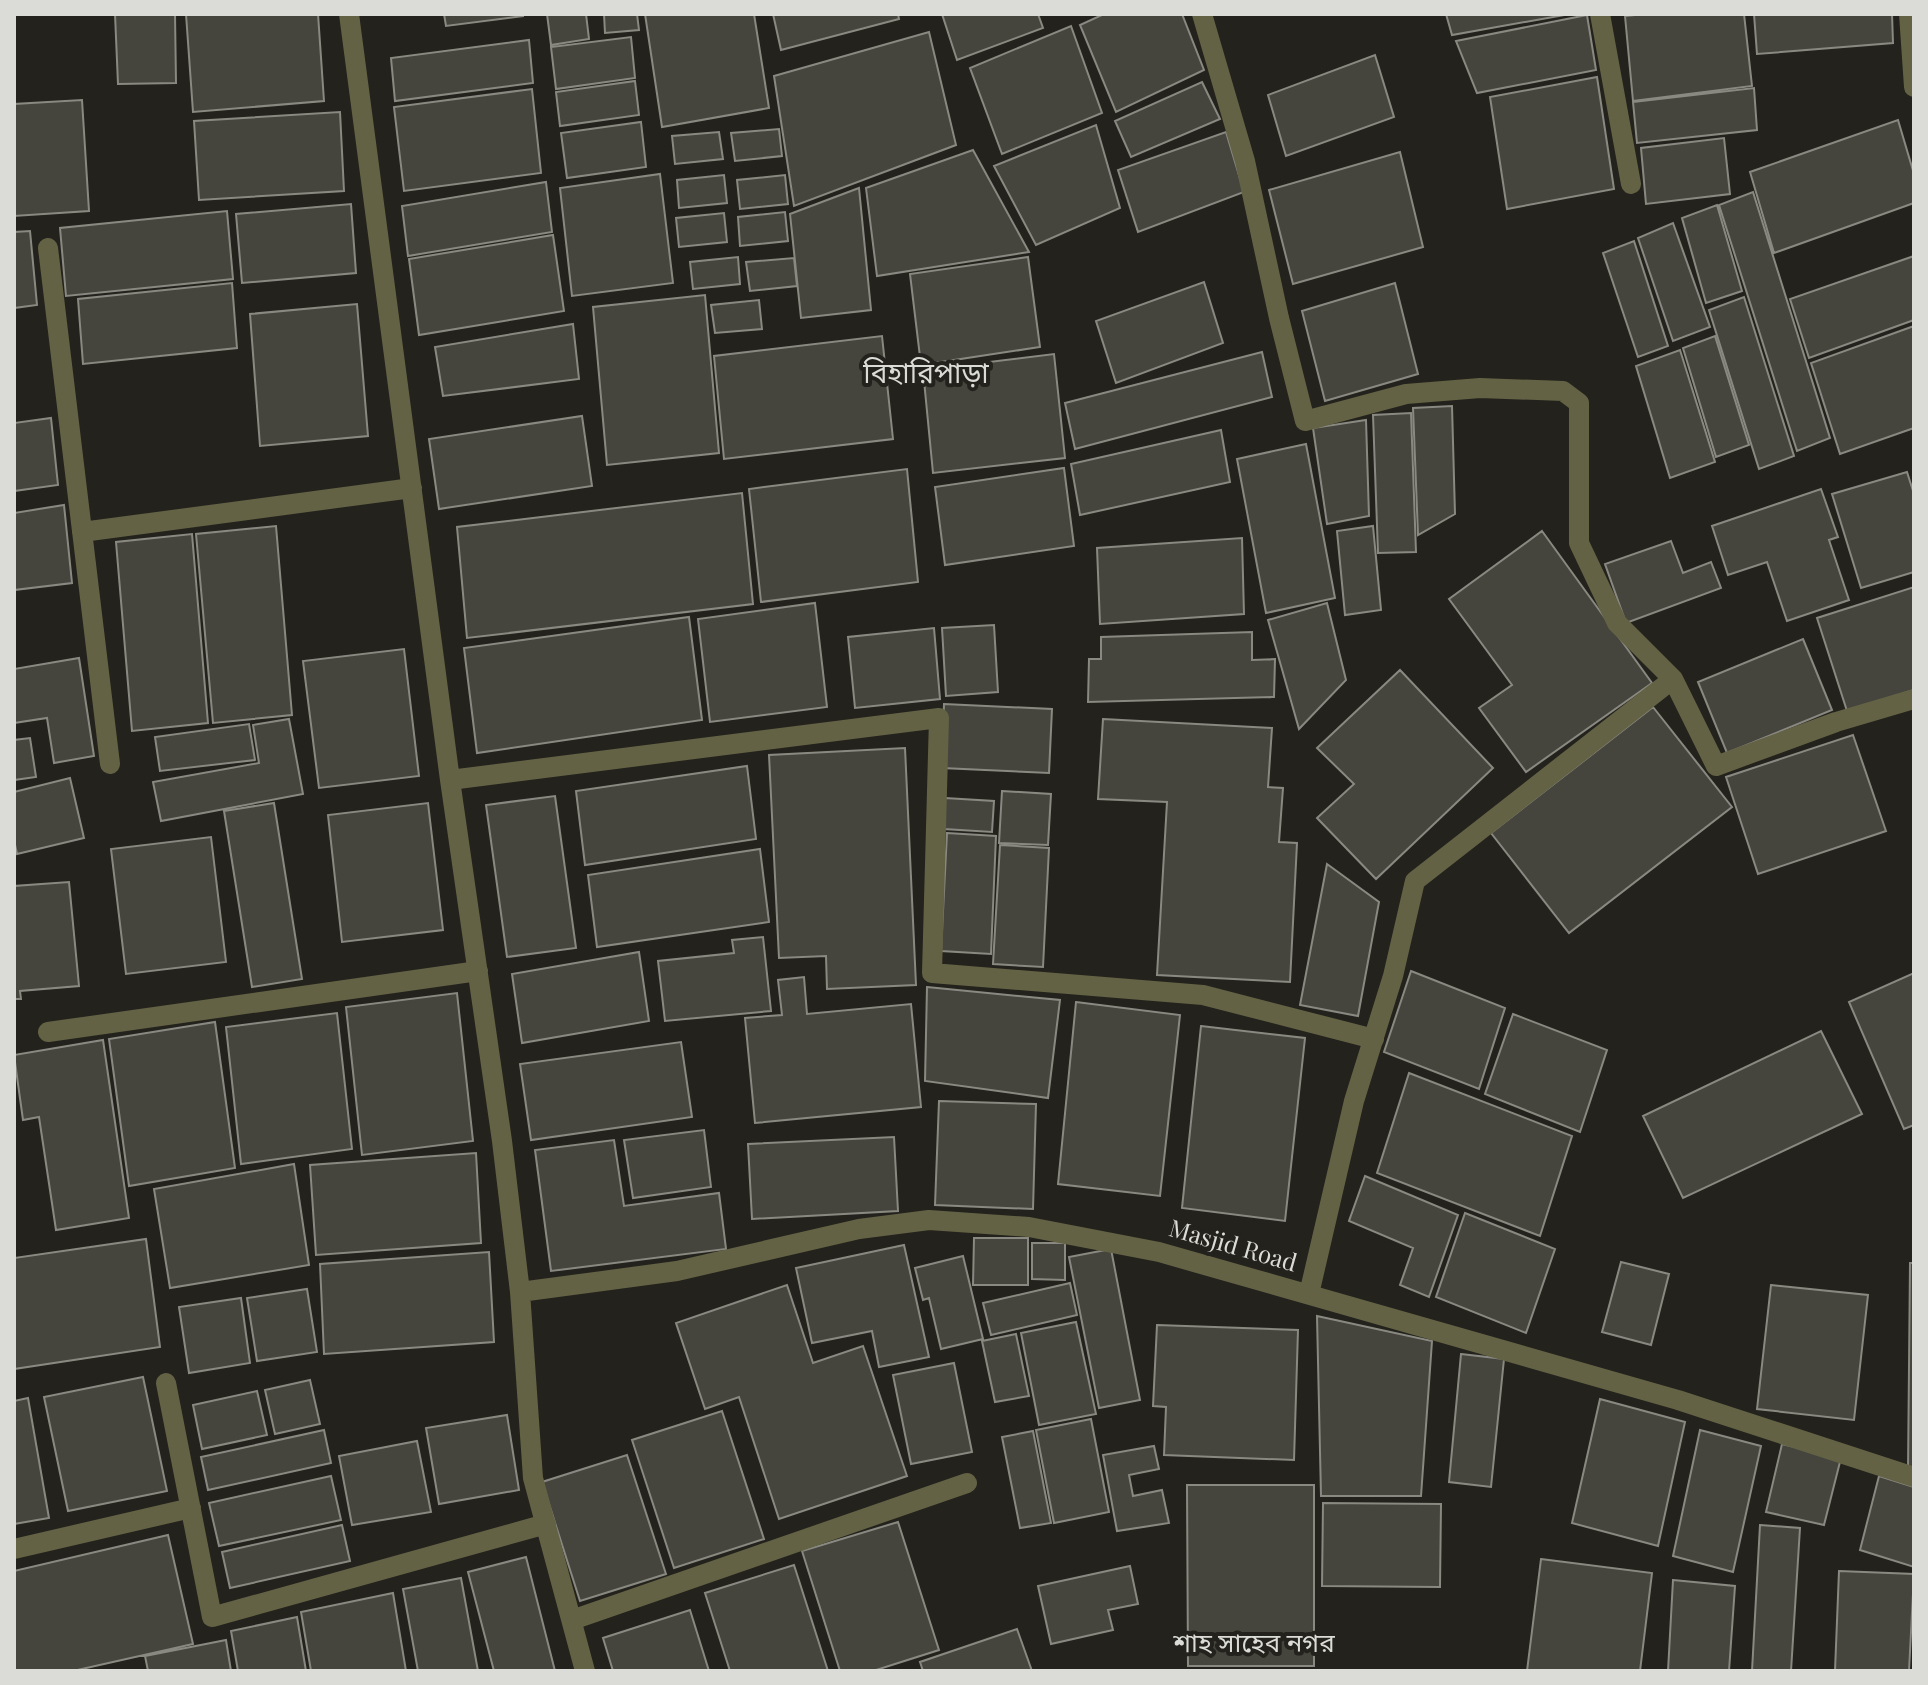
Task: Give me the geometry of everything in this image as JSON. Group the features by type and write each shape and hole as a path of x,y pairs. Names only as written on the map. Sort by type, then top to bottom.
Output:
{"street":[{"path":"349,14 450,780 502,1141 520,1292 533,1478 585,1671"},
{"path":"1202,14 1245,161 1305,421 1406,394 1480,388 1563,391 1579,403 1579,543 1617,623 1673,679 1716,766 1836,722 1914,699"},
{"path":"1600,14 1631,184"},
{"path":"1909,14 1914,87"},
{"path":"48,248 110,764"},
{"path":"82,532 412,488"},
{"path":"1309,1294 1354,1101 1393,976 1415,881 1673,679"},
{"path":"450,780 939,718 932,973 1203,995 1374,1039"},
{"path":"48,1032 478,971"},
{"name":"Masjid Road","path":"520,1292 677,1271 859,1229 929,1220 1029,1227 1159,1252 1309,1294 1678,1400 1914,1477"},
{"path":"166,1383 212,1617 546,1524"},
{"path":"572,1620 967,1483"},
{"path":"14,1549 191,1508"}],"building":[{"path":"115,14 175,14 176,83 118,84"},
{"path":"186,14 318,14 324,101 193,112"},
{"path":"444,14 523,14 523,16 446,26"},
{"path":"547,14 586,14 589,39 551,45"},
{"path":"604,14 637,14 639,30 605,33"},
{"path":"645,14 754,14 769,108 662,127"},
{"path":"773,14 898,14 899,19 781,50"},
{"path":"942,14 1038,14 1043,28 957,60"},
{"path":"1104,14 1182,14 1204,70 1116,112 1080,25"},
{"path":"1446,14 1570,14 1452,35"},
{"path":"1744,14 1752,86 1633,101 1625,16"},
{"path":"1754,14 1892,14 1893,43 1757,54"},
{"path":"1587,15 1596,70 1477,93 1456,41"},
{"path":"1071,26 1102,113 1002,154 970,68"},
{"path":"929,32 956,145 794,206 774,76"},
{"path":"631,37 635,78 556,89 551,47"},
{"path":"529,40 533,83 395,101 391,58"},
{"path":"1375,55 1394,117 1286,156 1268,95"},
{"path":"1597,77 1614,189 1507,209 1490,97"},
{"path":"635,81 639,115 560,126 556,92"},
{"path":"1202,82 1220,119 1131,157 1115,121"},
{"path":"1754,88 1757,130 1637,143 1633,102"},
{"path":"532,89 541,173 404,191 394,107"},
{"path":"82,100 89,211 14,216 14,104"},
{"path":"340,112 344,191 199,200 194,121"},
{"path":"1898,120 1914,174 1914,203 1774,253 1750,172"},
{"path":"641,122 646,167 567,178 561,133"},
{"path":"1096,125 1120,208 1036,245 994,166"},
{"path":"779,129 782,156 735,161 731,133"},
{"path":"719,132 723,159 675,164 672,136"},
{"path":"1226,132 1244,192 1138,232 1118,170"},
{"path":"1724,138 1730,194 1646,204 1641,148"},
{"path":"973,150 1029,252 877,276 866,188"},
{"path":"1400,152 1423,247 1293,284 1269,190"},
{"path":"660,174 673,283 572,296 560,188"},
{"path":"724,175 727,203 679,208 677,180"},
{"path":"785,175 788,204 740,209 737,180"},
{"path":"546,182 552,232 408,256 402,206"},
{"path":"859,188 871,310 801,318 790,214"},
{"path":"1753,192 1830,438 1797,451 1719,205"},
{"path":"351,204 356,273 242,283 236,214"},
{"path":"1717,205 1742,291 1706,303 1682,218"},
{"path":"227,211 233,279 66,296 60,228"},
{"path":"785,212 788,241 740,246 738,217"},
{"path":"724,213 727,242 679,247 676,218"},
{"path":"1673,223 1710,327 1673,341 1638,238"},
{"path":"30,231 37,305 14,308 14,232"},
{"path":"553,235 564,311 419,335 409,259"},
{"path":"1634,241 1668,346 1638,357 1603,253"},
{"path":"1914,256 1914,320 1809,358 1790,299"},
{"path":"738,257 740,284 693,289 690,262"},
{"path":"1028,257 1040,347 921,365 910,274"},
{"path":"794,258 797,286 750,291 746,262"},
{"path":"1204,282 1223,343 1116,383 1096,321"},
{"path":"232,283 237,348 83,364 78,299"},
{"path":"1395,283 1418,374 1325,401 1302,311"},
{"path":"705,295 719,453 607,465 593,307"},
{"path":"1744,297 1794,456 1759,469 1709,310"},
{"path":"759,300 762,329 715,333 711,305"},
{"path":"357,304 368,436 260,446 250,314"},
{"path":"573,324 579,379 443,396 435,347"},
{"path":"1914,326 1914,428 1840,454 1811,363"},
{"path":"882,336 893,439 724,459 714,356"},
{"path":"1715,336 1749,445 1716,457 1683,348"},
{"path":"1680,350 1715,462 1670,478 1636,366"},
{"path":"1262,352 1272,397 1075,449 1065,403"},
{"path":"1054,354 1065,458 933,473 923,370"},
{"path":"1452,406 1455,514 1418,535 1413,408"},
{"path":"1411,413 1416,552 1378,553 1373,415"},
{"path":"582,416 592,486 439,509 429,439"},
{"path":"51,418 58,485 14,491 14,423"},
{"path":"1366,420 1369,516 1327,524 1313,428"},
{"path":"1221,430 1230,482 1080,515 1071,464"},
{"path":"1306,444 1335,598 1266,613 1237,459"},
{"path":"1064,468 1074,546 945,565 935,487"},
{"path":"907,469 918,582 761,602 749,489"},
{"path":"1907,472 1914,494 1914,572 1861,588 1832,494"},
{"path":"1821,489 1838,537 1829,540 1849,600 1787,621 1767,562 1728,575 1712,526"},
{"path":"742,493 753,604 467,638 457,527"},
{"path":"64,505 72,583 14,590 14,513"},
{"path":"276,526 292,715 213,723 196,534"},
{"path":"1373,526 1381,610 1345,615 1337,531"},
{"path":"1542,531 1652,683 1526,772 1479,708 1512,685 1449,599"},
{"path":"192,534 208,723 132,731 116,542"},
{"path":"1242,538 1244,614 1100,624 1097,548"},
{"path":"1671,541 1683,573 1711,562 1721,588 1626,623 1605,564"},
{"path":"1914,587 1914,690 1847,711 1817,618"},
{"path":"815,603 827,707 710,722 698,619"},
{"path":"1327,603 1346,680 1299,729 1268,620"},
{"path":"689,617 702,720 477,753 464,648"},
{"path":"994,625 998,692 946,696 942,628"},
{"path":"934,628 940,699 855,708 848,637"},
{"path":"1252,632 1252,660 1275,659 1274,697 1088,702 1089,659 1101,659 1101,637"},
{"path":"1803,639 1832,710 1727,753 1698,682"},
{"path":"404,649 419,776 319,788 303,661"},
{"path":"79,658 94,756 54,763 47,718 14,723 14,669"},
{"path":"1400,670 1493,768 1376,879 1317,818 1354,784 1317,748"},
{"path":"944,704 1052,709 1049,773 942,768"},
{"path":"1653,707 1732,807 1569,933 1491,833"},
{"path":"289,719 303,794 161,821 153,782 259,763 253,725"},
{"path":"1103,719 1272,728 1268,787 1283,788 1279,842 1297,843 1290,982 1157,975 1167,802 1098,799"},
{"path":"249,724 255,760 160,771 155,737"},
{"path":"1853,735 1886,831 1758,874 1726,777"},
{"path":"30,738 36,777 14,780 14,740"},
{"path":"905,748 916,985 827,989 826,956 779,958 769,755"},
{"path":"747,766 756,839 585,865 576,791"},
{"path":"70,778 84,838 17,854 14,792"},
{"path":"1002,791 1051,794 1048,845 999,843"},
{"path":"555,796 576,948 507,957 486,805"},
{"path":"945,798 994,801 992,832 944,829"},
{"path":"274,803 302,979 252,987 224,811"},
{"path":"428,803 443,930 342,942 328,815"},
{"path":"947,833 996,836 991,954 941,951"},
{"path":"211,837 226,962 126,974 111,849"},
{"path":"1000,845 1049,848 1043,967 993,964"},
{"path":"760,849 769,922 597,947 588,875"},
{"path":"1327,864 1379,902 1358,1016 1300,1005"},
{"path":"69,882 79,986 20,991 21,999 14,999 14,886"},
{"path":"763,937 771,1011 665,1021 658,961 734,953 732,940"},
{"path":"639,952 649,1021 522,1043 512,974"},
{"path":"1411,971 1505,1008 1479,1089 1384,1052"},
{"path":"1914,973 1914,1125 1904,1129 1849,1002"},
{"path":"804,977 807,1014 911,1004 921,1107 755,1123 745,1018 782,1015 778,980"},
{"path":"927,987 1060,1000 1048,1098 925,1081"},
{"path":"457,993 473,1141 362,1155 346,1007"},
{"path":"1076,1002 1180,1015 1160,1196 1058,1184"},
{"path":"337,1013 352,1149 241,1164 226,1027"},
{"path":"1513,1014 1607,1050 1580,1132 1485,1094"},
{"path":"215,1022 235,1168 129,1186 109,1039"},
{"path":"1201,1026 1305,1038 1285,1221 1182,1208"},
{"path":"1821,1031 1862,1114 1683,1198 1643,1116"},
{"path":"103,1040 129,1218 56,1230 39,1117 23,1120 14,1055"},
{"path":"681,1042 692,1117 531,1140 520,1064"},
{"path":"1409,1073 1572,1136 1540,1236 1377,1173"},
{"path":"939,1101 1036,1104 1033,1209 935,1205"},
{"path":"704,1130 711,1187 633,1198 624,1140"},
{"path":"894,1137 898,1211 752,1219 748,1144"},
{"path":"614,1140 624,1206 719,1193 726,1249 551,1271 535,1150"},
{"path":"476,1153 481,1243 316,1255 310,1165"},
{"path":"294,1164 309,1265 170,1288 154,1189"},
{"path":"1365,1176 1458,1215 1429,1297 1400,1285 1413,1248 1349,1221"},
{"path":"1465,1213 1555,1249 1526,1333 1436,1297"},
{"path":"974,1238 1028,1238 1028,1285 973,1285"},
{"path":"146,1239 160,1347 14,1369 14,1258"},
{"path":"1032,1243 1065,1243 1065,1280 1032,1279"},
{"path":"904,1245 929,1357 879,1367 872,1331 812,1343 796,1268"},
{"path":"1111,1249 1140,1400 1099,1408 1069,1257"},
{"path":"489,1252 494,1342 324,1354 320,1264"},
{"path":"963,1256 983,1339 941,1349 929,1298 923,1300 915,1268"},
{"path":"1621,1262 1669,1274 1651,1345 1602,1332"},
{"path":"1910,1263 1914,1263 1914,1471 1908,1471"},
{"path":"1070,1283 1077,1315 991,1335 983,1303"},
{"path":"787,1285 813,1363 863,1346 907,1476 779,1519 739,1397 705,1409 676,1323"},
{"path":"1771,1285 1868,1295 1854,1420 1757,1409"},
{"path":"307,1289 317,1352 257,1361 247,1298"},
{"path":"241,1298 250,1363 189,1373 179,1307"},
{"path":"1317,1316 1432,1341 1421,1496 1321,1496"},
{"path":"1076,1322 1096,1414 1039,1425 1021,1333"},
{"path":"1157,1325 1298,1330 1294,1460 1164,1455 1166,1407 1153,1406"},
{"path":"1016,1334 1029,1396 995,1402 982,1341"},
{"path":"1461,1354 1504,1359 1491,1487 1449,1482"},
{"path":"954,1363 972,1452 911,1464 893,1375"},
{"path":"143,1377 167,1491 68,1511 44,1397"},
{"path":"310,1380 320,1424 275,1434 265,1390"},
{"path":"257,1391 267,1435 202,1449 193,1405"},
{"path":"28,1398 49,1518 14,1524 14,1401"},
{"path":"1600,1399 1685,1422 1658,1546 1572,1523"},
{"path":"722,1411 764,1539 674,1568 632,1440"},
{"path":"507,1415 519,1490 439,1504 426,1428"},
{"path":"1091,1419 1109,1512 1054,1523 1036,1430"},
{"path":"324,1430 331,1463 208,1490 201,1457"},
{"path":"1700,1430 1761,1446 1733,1572 1673,1556"},
{"path":"1033,1431 1051,1523 1020,1528 1002,1437"},
{"path":"417,1441 431,1512 352,1525 339,1456"},
{"path":"1782,1444 1841,1458 1824,1525 1766,1512"},
{"path":"1154,1446 1159,1469 1129,1475 1133,1496 1162,1490 1169,1523 1117,1531 1103,1455"},
{"path":"627,1455 666,1574 580,1601 542,1482"},
{"path":"331,1476 341,1520 219,1546 209,1503"},
{"path":"1879,1476 1914,1487 1914,1567 1860,1550"},
{"path":"1187,1485 1314,1485 1314,1666 1188,1666"},
{"path":"1323,1503 1441,1504 1440,1587 1322,1586"},
{"path":"898,1522 939,1650 873,1671 840,1671 802,1551"},
{"path":"342,1525 350,1561 230,1588 222,1552"},
{"path":"1760,1525 1800,1528 1791,1671 1752,1671"},
{"path":"168,1535 193,1644 73,1671 14,1671 14,1571"},
{"path":"526,1557 555,1671 494,1671 468,1572"},
{"path":"1541,1559 1652,1573 1640,1671 1527,1671"},
{"path":"794,1565 828,1671 730,1671 705,1593"},
{"path":"1130,1566 1138,1604 1108,1610 1113,1630 1051,1644 1038,1586"},
{"path":"1839,1571 1914,1574 1909,1671 1835,1671"},
{"path":"461,1578 478,1671 418,1671 403,1589"},
{"path":"1673,1580 1735,1586 1729,1671 1668,1671"},
{"path":"393,1593 406,1671 311,1671 301,1612"},
{"path":"690,1610 709,1671 613,1671 603,1638"},
{"path":"297,1617 306,1671 238,1671 231,1631"},
{"path":"1017,1629 1032,1671 923,1671 920,1662"},
{"path":"226,1640 231,1671 148,1671 145,1656"}],"district":[{"name":"বিহারিপাড়া","path":"926,373"},
{"name":"শাহ সাহেব নগর","path":"1254,1643"}]}
